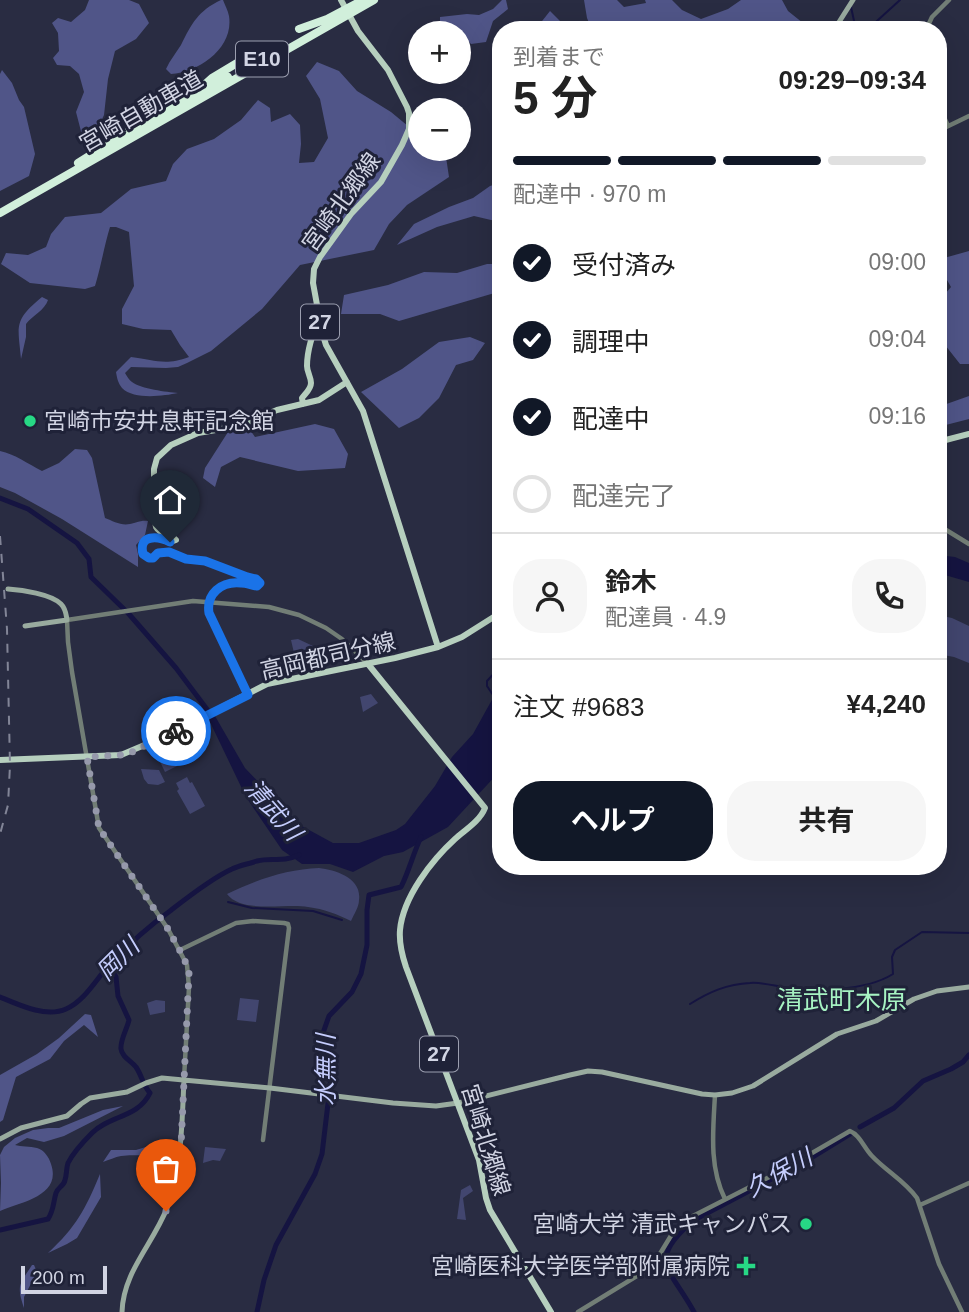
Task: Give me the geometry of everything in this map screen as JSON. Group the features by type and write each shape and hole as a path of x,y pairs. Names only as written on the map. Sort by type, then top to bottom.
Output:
{"highway":[{"path":"299,29 327,19 364,0"},
{"name":"宮崎自動車道","path":"0,210 191,96 232,76 364,0"},
{"name":"宮崎自動車道","path":"0,210 123,144 374,0"},
{"path":"191,96 212,78 247,57"},
{"path":"97,166 123,144"},
{"path":"24,199 54,190"}],"main road":[{"name":"宮崎北郷線","path":"342,1 352,22 391,76 409,113 410,125 381,182 345,221 316,264 313,278 322,332 329,352 363,411 438,647"},
{"path":"839,21 851,2"},
{"name":"宮崎北郷線","path":"303,404 302,398 310,385 308,357 316,326 320,321"},
{"path":"248,695 209,613 209,601 215,590 227,584 239,582 257,586 260,583 256,579 205,561 186,559 169,552 158,553 153,558 143,554 142,545 152,537 170,542 176,540 156,527 160,494 154,476 155,462 171,445 198,433 239,426 270,412 326,396 347,382"},
{"path":"947,440 969,434"},
{"path":"8,589 55,599 65,608 67,620 25,626"},
{"name":"高岡都司分線","path":"0,760 121,755 132,752 271,683 438,647 462,637 492,618"},
{"name":"宮崎北郷線","path":"368,664 485,807 484,813 454,840 429,868 407,903 400,930 400,943 406,967 479,1160 490,1210 551,1312"},
{"path":"0,1139 21,1128 67,1116 90,1098 127,1092 162,1078 436,1106 588,1071 715,1095 753,1086 830,1038 876,1021 914,999 937,991 969,987"},
{"path":"122,1312 125,1290 132,1271 159,1226 169,1200 181,1146 184,1079"}],"street":[{"path":"930,21 949,0"},
{"path":"948,126 969,116"},
{"path":"947,531 969,544"},
{"path":"184,1079 189,973 168,929 99,828 69,652 67,620 193,601 269,607 317,623 342,639 368,664"},
{"path":"180,950 236,923 254,921 288,925 263,1140"},
{"path":"715,1095 713,1162 725,1199"},
{"path":"578,1312 645,1271 680,1226 698,1212 781,1171 850,1131 856,1134 872,1156 914,1194 939,1264 962,1312"},
{"path":"919,1205 969,1182"}],"shaded area":[{"path":"89,0 129,0 139,4 149,23 136,39 115,51 108,79 104,115 95,134 83,139 76,112 84,92 79,74 70,66 57,65 53,58 59,51 58,33 52,23 58,18 71,22 85,10"},
{"path":"221,0 229,14 229,28 220,48 193,69 171,74 166,69 192,24 201,13"},
{"path":"506,0 508,9 492,21 486,42 471,44 471,21 440,21 440,17 479,15"},
{"path":"584,0 617,0 624,7 646,3 645,0 672,0 682,10 701,19 728,9 741,0 782,0 788,11 800,21 588,21"},
{"path":"550,11 560,21 542,21"},
{"path":"317,62 339,71 357,91 408,126 408,161 447,161 449,177 407,205 389,224 374,250 300,265 262,309 211,351 178,367 131,367 125,373 141,387 178,393 149,396 127,392 122,388 116,372 131,357 166,362 189,357 171,330 143,329 122,324 122,309 134,286 129,232 110,227 95,286 85,289 30,283 1,264 6,253 28,255 46,247 51,234 65,217 101,213 131,189 166,181 173,164 187,149 214,139 241,120 258,100 270,108 271,122 290,114 300,125 299,163 314,162 328,138 320,99 306,76"},
{"path":"2,70 24,107 35,154 29,176 0,191 0,74"},
{"path":"490,186 492,220 474,216 437,227 397,245 414,224 473,198"},
{"path":"969,251 969,364 960,364 947,347 947,292 951,287 947,280 947,257"},
{"path":"492,264 492,294 399,321 380,314 341,314 344,295 388,285 424,272 457,273"},
{"path":"42,297 48,300 26,324 21,359 19,331 22,318"},
{"path":"470,337 485,343 473,360 456,365 439,398 419,418 399,428 361,392 402,369 439,342"},
{"path":"969,396 969,419 947,425 947,404"},
{"path":"315,424 334,429 348,454 345,468 298,471 240,457 221,467 215,487 203,478 205,468 228,432 248,427 255,437"},
{"path":"75,449 87,450 92,458 105,518 123,524 148,521 145,535 136,545 138,567 62,519 0,487 0,451 42,471 59,463"},
{"path":"947,617 969,626 969,663 947,656"},
{"path":"298,639 313,646 314,650 294,653 291,640"},
{"path":"371,694 378,703 363,712 360,697"},
{"path":"164,740 177,766 165,772 152,745"},
{"path":"141,769 159,770 165,782 158,785 148,784"},
{"path":"187,777 205,806 190,814 177,791 179,789 176,783"},
{"path":"319,868 340,873 356,886 359,903 351,921 314,908 243,904 227,894 272,876"},
{"path":"240,998 259,1000 256,1022 237,1020"},
{"path":"165,1001 165,1012 150,1015 147,1003"},
{"path":"85,1014 91,1015 98,1037 84,1025 64,1041 50,1059 16,1077 3,1120 0,1122 0,1075 37,1054"},
{"path":"123,1106 64,1136 44,1142 27,1138 15,1145 34,1147 46,1154 53,1175 51,1184 38,1196 0,1211 0,1155 4,1147 15,1138 33,1130 59,1128 103,1110"},
{"path":"159,1143 145,1154 121,1156 103,1162 111,1150 136,1150"},
{"path":"205,1147 226,1149 220,1161 203,1163"},
{"path":"100,1174 101,1197 77,1238 48,1253 79,1217"},
{"path":"470,1185 473,1191 463,1198 466,1220 457,1219 461,1190"},
{"path":"32,1265 37,1272 24,1297 24,1308 20,1285"}],"water":[{"path":"947,556 969,563 969,582 947,576"},
{"path":"492,700 492,780 448,827 403,852 384,856 353,872 330,864 302,864 282,850 246,797 209,720 215,716 245,768 300,825 333,843 359,843 396,830 405,824 435,786 452,757 473,734"}],"waterway":[{"path":"877,21 900,0"},
{"path":"851,7 854,21"},
{"name":"清武川","path":"0,498 28,509 77,543 89,559 91,577 128,613 176,668 212,716"},
{"path":"492,676 487,681 487,686 492,694"},
{"name":"水無川","path":"257,1312 276,1245 315,1174 322,1154 331,1078 323,1033 329,1016 352,992 361,974 367,945 369,895 401,887 421,837"},
{"name":"岡川","path":"0,997 41,1011 66,1009 85,995 110,964 139,936 208,883 241,866 299,855"},
{"path":"228,902 252,908 313,911 342,920"},
{"path":"690,1004 718,989 742,984 824,989 868,984 893,974 892,957 895,950 922,932 969,933"},
{"path":"0,1230 48,1219 56,1193 64,1182 68,1163 79,1147 99,1127 138,1107 150,1093 136,1067 121,1049 129,1020 118,996 116,977 109,965"},
{"name":"久保川","path":"860,1127 894,1108 923,1081 951,1069 969,1055"},
{"name":"久保川","path":"694,1312 667,1265 666,1256 679,1234 694,1220 806,1161 850,1134"}],"railway":[{"path":"0,536 7,629 10,765 8,805 0,834"}],"way so far":[{"path":"166,1211 181,1146 189,973 168,929 99,828 87,757 132,752 176,731"}],"place":[{"name":"宮崎市安井息軒記念館","path":"30,421"},
{"name":"宮崎大学 清武キャンパス","path":"806,1224"},
{"name":"宮崎医科大学医学部附属病院","path":"746,1266"}],"district":[{"name":"清武町木原","path":"842,1000"}],"route":[{"path":"170,542 152,537 145,540 141,549 146,558 153,558 164,551 169,552 186,559 205,561 260,581 257,586 239,582 215,590 211,594 208,608 248,695 176,731"}]}
